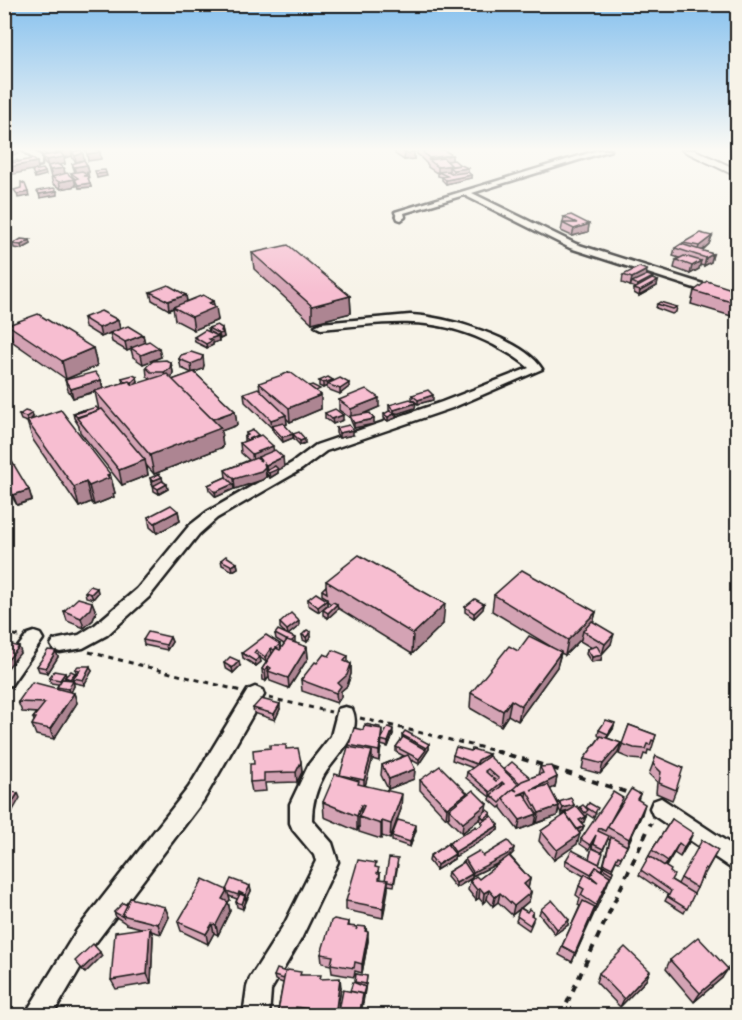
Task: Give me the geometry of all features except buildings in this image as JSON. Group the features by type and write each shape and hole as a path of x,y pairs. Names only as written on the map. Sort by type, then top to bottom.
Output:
{"street":[{"path":"401,217 399,212 446,198"},
{"path":"475,198 573,246 738,299"},
{"path":"60,645 83,641 101,630 143,593 194,530 212,515 297,466 321,448 524,376 536,369 533,364 501,343 471,331 424,318 321,326"},
{"path":"4,680 34,639"},
{"path":"37,1016 54,984 85,938 196,794 255,695"},
{"path":"256,1016 260,987 293,931 327,862 324,850 301,823 301,804 316,770 340,739 345,715"},
{"path":"661,808 738,862"}],"path":[{"path":"4,633 34,639"},
{"path":"60,645 255,695 496,751 633,795"},
{"path":"561,1016 646,829 661,808"}]}
